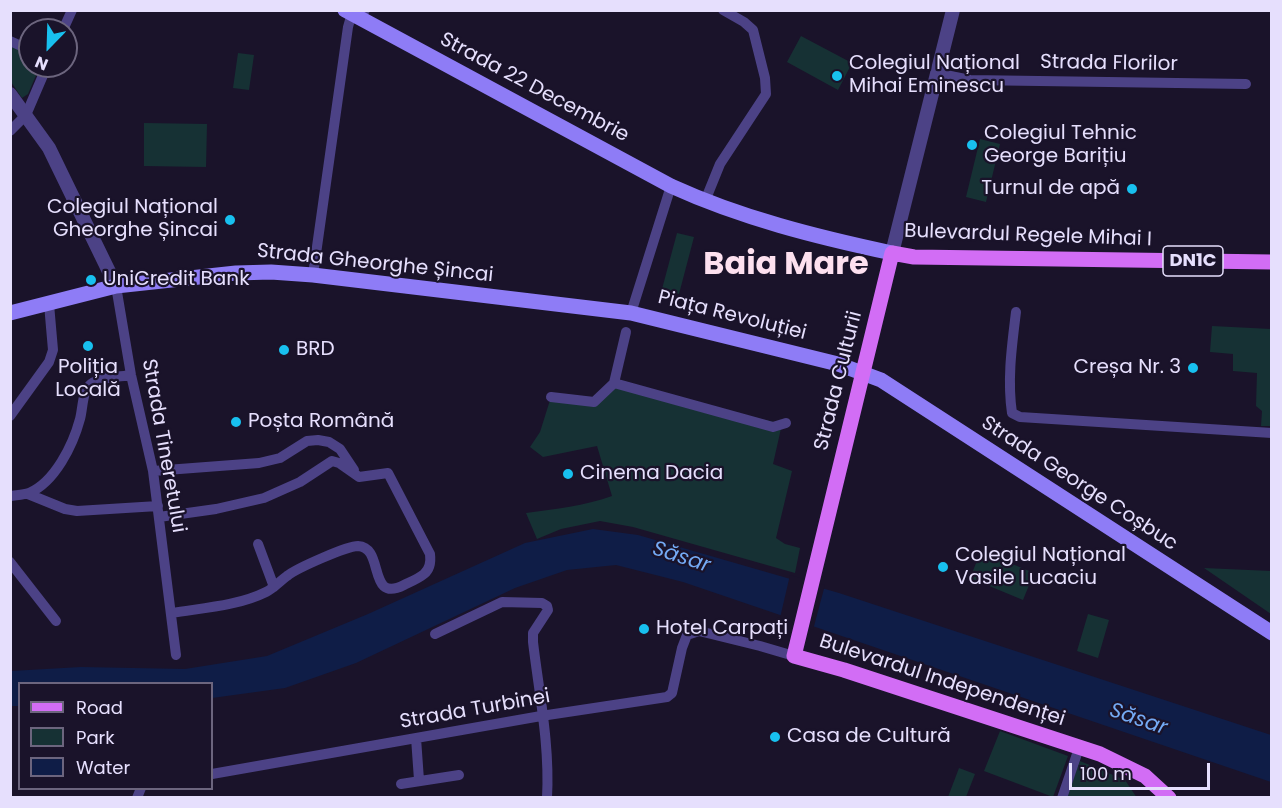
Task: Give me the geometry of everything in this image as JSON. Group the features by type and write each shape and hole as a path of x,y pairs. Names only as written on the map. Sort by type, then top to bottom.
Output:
{"main road":[{"name":"Strada 22 Decembrie","path":"356,13 671,186"},
{"path":"671,186 705,201 835,240 892,253"},
{"name":"Bulevardul Regele Mihai I","path":"892,253 914,257 1272,262"},
{"name":"Strada Culturii","path":"794,656 892,253"},
{"name":"Strada Gheorghe Șincai","path":"10,313 117,286 236,273 271,272 631,313"},
{"name":"Piața Revoluției","path":"631,313 863,372"},
{"name":"Strada George Coșbuc","path":"863,372 881,380 1272,633"},
{"name":"Bulevardul Independenței","path":"794,656 844,670 1121,763 1145,776 1164,796"}],"street":[{"path":"705,201 720,164 766,94 765,78 753,30 723,10"},
{"name":"Strada Culturii","path":"892,253 953,10"},
{"path":"313,275 348,27 356,13"},
{"name":"Strada Florilor","path":"936,74 970,80 1246,84"},
{"path":"10,130 26,115 42,78"},
{"path":"10,94 59,165 117,286"},
{"name":"Piața Revoluției","path":"631,313 671,186"},
{"name":"Strada Tineretului","path":"117,286 132,375 153,471 176,655"},
{"path":"10,416 50,362 53,350 48,304"},
{"path":"1016,312 1010,362 1011,404 1012,413 1020,417 1272,433"},
{"path":"551,397 594,402 614,384 626,332"},
{"path":"10,496 28,494 48,478 69,446 89,385 96,381 132,375"},
{"path":"614,384 773,427 786,423"},
{"path":"153,471 259,463 280,458 307,441 318,440 329,442 340,449 359,477"},
{"path":"28,494 65,509 77,511 216,509 264,498 300,482 332,462 339,463 359,477 388,473 430,554 431,560 425,573 400,588 386,588 381,584 370,551 365,547 357,546 288,575 265,593 221,605 172,613"},
{"path":"258,544 274,587"},
{"path":"10,562 56,621"},
{"path":"435,634 502,602 542,603 547,606 548,610 533,633 547,752 547,798"},
{"name":"Bulevardul Independenței","path":"699,631 794,656"},
{"name":"Strada Turbinei","path":"213,774 541,716 667,697 672,693 687,635 699,631"},
{"path":"416,738 419,780"},
{"path":"1062,798 1079,748"},
{"path":"401,784 459,775"}],"green space":[{"path":"801,36 852,63 838,90 787,62"},
{"path":"10,44 18,48 18,78 35,78 28,94 22,98 11,82"},
{"path":"238,53 254,55 249,90 233,88"},
{"path":"144,123 207,124 206,167 144,166"},
{"path":"980,139 1000,144 986,202 966,197"},
{"path":"677,233 694,237 679,294 662,289"},
{"path":"1212,326 1271,329 1271,426 1261,426 1262,411 1256,406 1257,373 1233,371 1233,354 1210,352"},
{"path":"614,383 782,424 773,464 792,471 776,538 785,544 800,548 795,573 633,527 600,521 561,529 537,539 526,513 580,505 612,496 597,446 543,457 530,447 540,432 551,397 594,402"},
{"path":"981,551 1034,573 1023,600 970,578"},
{"path":"1204,568 1271,571 1271,614"},
{"path":"1088,614 1109,620 1098,658 1077,651"},
{"path":"1000,731 1068,756 1053,797 984,771"},
{"path":"1080,761 1125,780 1137,798 1066,798"},
{"path":"959,768 975,774 966,797 948,797"}],"water":[{"name":"Săsar","path":"593,529 638,535 839,593 1271,735 1271,782 683,582 616,565 567,570 515,588 356,663 285,688 213,698 213,682 18,682 18,706 11,706 11,671 81,667 185,669 267,656 368,614 525,543"}],"pier":[{"path":"790,575 825,585 813,630 780,618"}],"place":[{"name":"Colegiul Național Mihai Eminescu","path":"837,76"},
{"name":"Colegiul Tehnic George Barițiu","path":"972,145"},
{"name":"Turnul de apă","path":"1132,189"},
{"name":"Colegiul Național Gheorghe Șincai","path":"230,220"},
{"name":"UniCredit Bank","path":"91,280"},
{"name":"Poliția Locală","path":"88,346"},
{"name":"BRD","path":"284,350"},
{"name":"Creșa Nr. 3","path":"1193,368"},
{"name":"Poșta Română","path":"236,422"},
{"name":"Cinema Dacia","path":"568,474"},
{"name":"Colegiul Național Vasile Lucaciu","path":"943,567"},
{"name":"Hotel Carpați","path":"644,629"},
{"name":"Casa de Cultură","path":"775,737"}],"district":[{"name":"Baia Mare","path":"786,266"}]}
